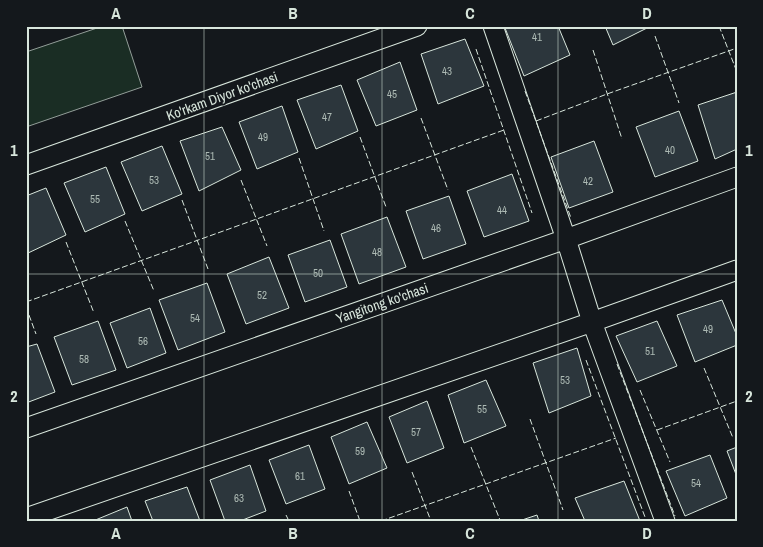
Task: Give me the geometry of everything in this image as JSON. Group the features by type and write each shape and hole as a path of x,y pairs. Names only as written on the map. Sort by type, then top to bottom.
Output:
{"street":[{"name":"Ko'rkam Diyor ko'chasi","path":"26,165 417,26"},
{"path":"493,26 566,238 592,322 665,521"},
{"name":"Yangitong ko'chasi","path":"26,428 737,177"},
{"path":"26,518 737,270"}],"green space":[{"path":"103,26 122,26 142,87 26,127 26,52"}],"building":[{"path":"510,26 558,26 570,55 524,76 505,28"},
{"path":"605,26 651,26 613,45"},
{"path":"465,39 484,86 438,104 421,54"},
{"path":"400,62 417,110 376,126 357,80"},
{"path":"341,85 358,131 316,149 297,100"},
{"path":"737,92 737,149 715,159 698,105"},
{"path":"282,106 298,152 257,169 239,122"},
{"path":"679,111 698,161 655,177 636,127"},
{"path":"222,127 241,170 199,191 180,141"},
{"path":"594,141 613,192 569,208 551,157"},
{"path":"162,146 182,194 142,211 121,162"},
{"path":"106,167 125,214 85,232 64,183"},
{"path":"512,174 529,221 484,237 467,191"},
{"path":"46,188 66,235 26,254 26,196"},
{"path":"449,196 466,244 423,259 406,211"},
{"path":"387,217 406,267 359,284 341,234"},
{"path":"330,240 347,287 305,302 288,255"},
{"path":"269,257 289,308 246,324 227,274"},
{"path":"207,283 225,332 178,350 159,300"},
{"path":"722,300 737,336 737,345 695,362 677,315"},
{"path":"150,308 166,353 127,368 110,323"},
{"path":"98,321 116,370 72,385 54,337"},
{"path":"657,321 677,366 637,382 616,336"},
{"path":"37,344 55,392 26,403 26,347"},
{"path":"577,348 591,396 549,413 533,363"},
{"path":"486,380 506,426 464,443 448,395"},
{"path":"427,401 444,448 407,463 389,417"},
{"path":"367,422 387,468 349,484 331,437"},
{"path":"309,445 325,489 286,504 269,460"},
{"path":"737,447 737,477 727,451"},
{"path":"710,455 727,498 685,516 666,471"},
{"path":"250,465 266,511 240,521 225,521 210,480"},
{"path":"624,481 640,521 585,521 575,498"},
{"path":"187,487 200,521 153,521 145,501"},
{"path":"127,507 132,521 93,521"},
{"path":"537,515 539,521 519,521"}],"fence":[{"path":"719,26 737,72"},
{"path":"655,36 679,103"},
{"path":"536,121 737,48"},
{"path":"476,49 532,213"},
{"path":"593,50 622,139"},
{"path":"525,91 571,218"},
{"path":"421,118 448,190"},
{"path":"26,302 504,130"},
{"path":"360,137 386,207"},
{"path":"299,158 324,231"},
{"path":"241,180 267,246"},
{"path":"182,200 208,269"},
{"path":"125,221 154,291"},
{"path":"66,242 94,313"},
{"path":"26,307 36,334"},
{"path":"586,360 645,517"},
{"path":"617,364 675,516"},
{"path":"704,368 733,438"},
{"path":"640,390 670,462"},
{"path":"657,430 737,401"},
{"path":"530,419 563,510"},
{"path":"381,521 616,438"},
{"path":"471,447 500,520"},
{"path":"412,472 431,521"},
{"path":"349,491 360,521"},
{"path":"286,515 289,521"}]}
